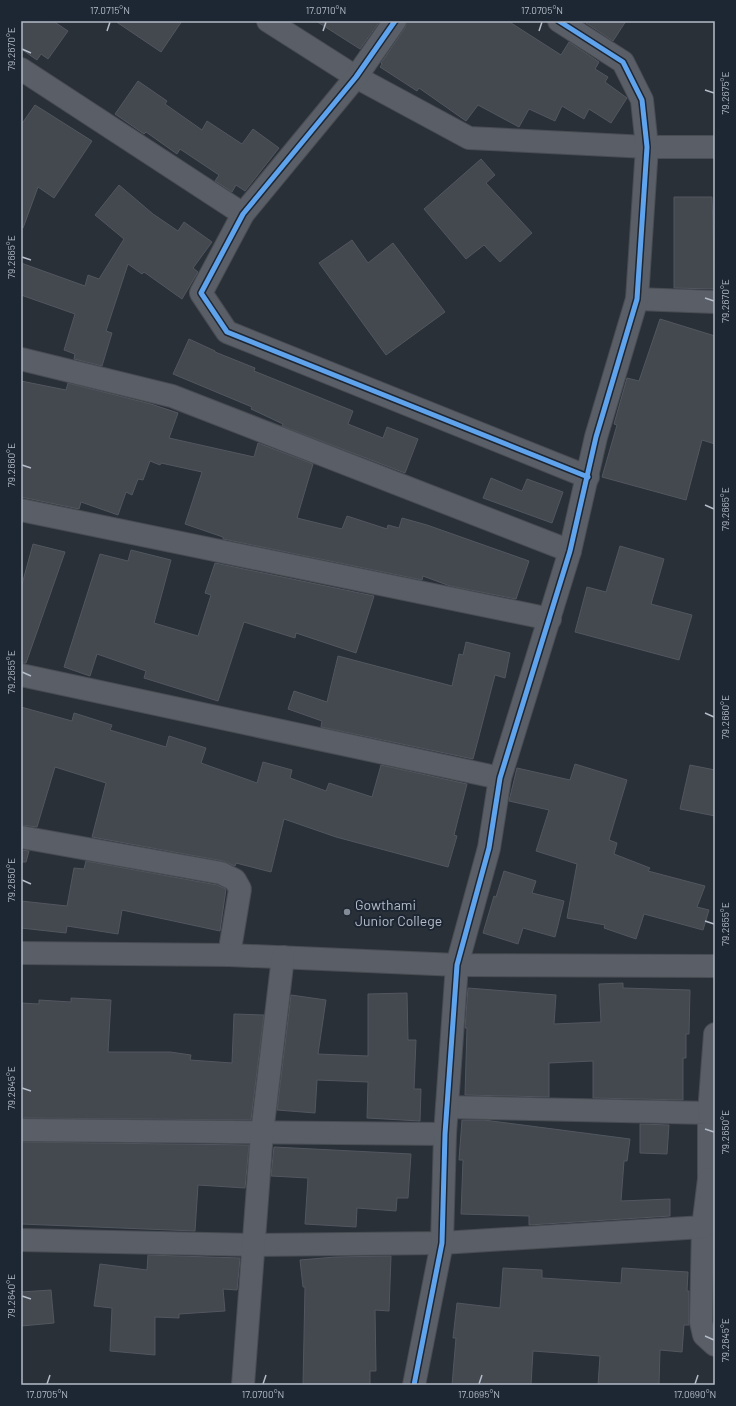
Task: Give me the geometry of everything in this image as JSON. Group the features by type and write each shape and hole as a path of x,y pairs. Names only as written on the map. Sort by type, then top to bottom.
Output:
{"street":[{"path":"268,21 356,77 469,138 647,147 715,147"},
{"path":"395,21 356,77 243,214 201,293 227,332 588,477"},
{"path":"414,1385 442,1243 445,1134 457,965 489,848 500,778 570,551 596,437 637,299 647,147 642,100 623,62 559,21"},
{"path":"21,69 243,214"},
{"path":"637,299 715,302"},
{"path":"21,359 172,396 570,551"},
{"path":"21,510 550,619"},
{"path":"21,675 500,778"},
{"path":"21,837 221,873 235,880 240,889 229,955"},
{"path":"21,953 229,955 457,965 715,966"},
{"path":"243,1385 262,1133 283,957"},
{"path":"715,1034 709,1113 712,1179 703,1227 700,1322 704,1335 715,1345"},
{"path":"447,1107 709,1113"},
{"path":"21,1130 445,1134"},
{"path":"21,1240 254,1245 442,1243 703,1227"}],"building":[{"path":"21,21 53,21 68,31 48,59 41,54 37,60 21,49"},
{"path":"115,21 182,21 161,52"},
{"path":"316,21 380,21 360,49"},
{"path":"407,21 508,21 561,55 569,42 599,62 595,69 608,77 605,82 627,98 611,123 589,109 584,119 562,106 555,121 529,109 519,127 478,105 466,121 419,88 417,91 380,67 382,64 381,63 405,28"},
{"path":"583,21 626,21 613,41"},
{"path":"138,81 167,101 165,104 202,130 207,121 242,144 253,129 279,148 245,191 236,185 232,192 215,181 219,175 180,149 177,154 146,132 144,134 115,114"},
{"path":"35,105 92,141 54,198 38,187 23,228 21,227 21,125"},
{"path":"481,159 495,175 486,183 532,233 500,262 484,245 466,259 424,209"},
{"path":"119,185 153,214 178,231 184,222 212,242 193,268 198,272 182,299 144,272 142,274 128,264 106,331 112,333 102,366 74,359 75,354 64,350 75,314 21,295 21,263 85,286 88,275 99,279 124,239 95,215"},
{"path":"674,197 712,197 715,289 674,288"},
{"path":"352,240 368,263 393,243 445,312 386,355 319,263"},
{"path":"660,319 715,336 715,444 702,440 686,500 602,477 617,425 614,424 627,378 639,381"},
{"path":"189,339 215,352 255,368 254,371 353,411 348,424 383,438 387,427 418,439 405,473 282,426 283,424 251,409 252,407 173,374"},
{"path":"21,381 66,390 68,383 151,404 178,413 169,438 254,457 258,443 313,464 297,518 342,529 347,516 387,529 388,525 399,528 402,518 427,525 529,561 516,599 450,586 423,576 422,580 223,539 223,537 185,524 202,472 161,463 160,465 150,461 143,480 138,479 132,495 126,492 118,515 81,502 79,509 21,497"},
{"path":"491,478 522,491 527,479 563,492 552,523 483,498"},
{"path":"33,544 65,552 26,663 21,663 21,588"},
{"path":"620,546 664,559 651,604 692,615 679,660 575,632 587,587 606,592"},
{"path":"131,550 171,560 154,623 198,636 211,595 205,593 215,563 374,596 356,653 296,633 295,638 244,622 218,701 144,678 146,671 97,654 90,676 64,667 100,554 128,561"},
{"path":"466,642 510,653 505,678 495,675 473,759 321,727 322,721 288,709 294,691 327,702 338,656 452,686 459,654 463,655"},
{"path":"21,707 72,721 74,713 112,725 110,730 166,747 169,736 206,748 201,763 257,783 263,762 292,770 290,778 326,791 329,783 372,797 381,765 467,784 454,835 457,836 448,867 336,837 284,819 271,872 236,863 235,866 223,861 92,837 106,783 55,767 37,827 21,825"},
{"path":"575,764 627,780 609,840 617,843 614,854 650,868 648,871 705,886 697,907 709,910 703,930 644,914 636,939 604,928 605,925 567,918 577,864 536,851 549,810 509,801 517,768 570,780"},
{"path":"690,765 715,770 715,816 680,809"},
{"path":"21,850 29,851 26,862 21,862"},
{"path":"86,861 217,885 226,889 220,931 122,910 118,934 67,926 66,933 21,928 21,901 67,906 74,868 84,869"},
{"path":"504,871 536,881 532,893 564,901 555,937 523,928 518,944 483,933 494,896 496,897"},
{"path":"623,983 623,988 690,990 689,1034 686,1034 686,1058 683,1058 683,1100 593,1098 593,1061 549,1063 549,1097 465,1095 467,1028 465,1028 468,988 556,995 554,1024 601,1022 599,984"},
{"path":"407,993 408,1040 416,1040 414,1089 421,1089 420,1121 367,1118 368,1082 317,1080 315,1113 277,1110 291,995 326,1000 318,1054 368,1056 368,994"},
{"path":"71,998 111,1000 108,1052 170,1052 191,1055 190,1060 232,1063 234,1014 264,1015 251,1120 21,1118 21,1003 39,1004 39,1000 71,1002"},
{"path":"462,1120 484,1120 630,1139 627,1161 624,1161 621,1201 670,1199 670,1216 529,1225 529,1216 461,1214 463,1160 459,1160"},
{"path":"640,1124 669,1125 667,1154 640,1153"},
{"path":"21,1142 249,1145 245,1188 198,1185 195,1231 21,1224"},
{"path":"274,1147 411,1154 408,1198 397,1198 396,1211 357,1208 356,1227 305,1224 308,1178 271,1176"},
{"path":"148,1255 240,1258 237,1290 223,1289 225,1311 179,1314 179,1318 155,1317 155,1355 110,1351 112,1308 94,1306 100,1264 147,1270"},
{"path":"391,1256 389,1311 375,1310 376,1371 370,1371 370,1385 303,1385 305,1287 303,1287 300,1260 335,1257"},
{"path":"503,1268 542,1270 542,1278 621,1283 622,1268 688,1272 687,1291 689,1291 689,1325 684,1325 682,1352 660,1350 659,1385 598,1385 600,1356 533,1351 531,1385 452,1385 456,1338 453,1338 457,1303 500,1308"},
{"path":"51,1290 54,1323 21,1326 21,1292"}],"cycle path":[{"path":"395,21 356,77 243,214 201,293 227,332 588,477"},
{"path":"414,1385 442,1243 445,1134 457,965 489,848 500,778 570,551 596,437 637,299 647,147 642,100 623,62 559,21"}],"place":[{"name":"Gowthami Junior College","path":"347,912"}]}
